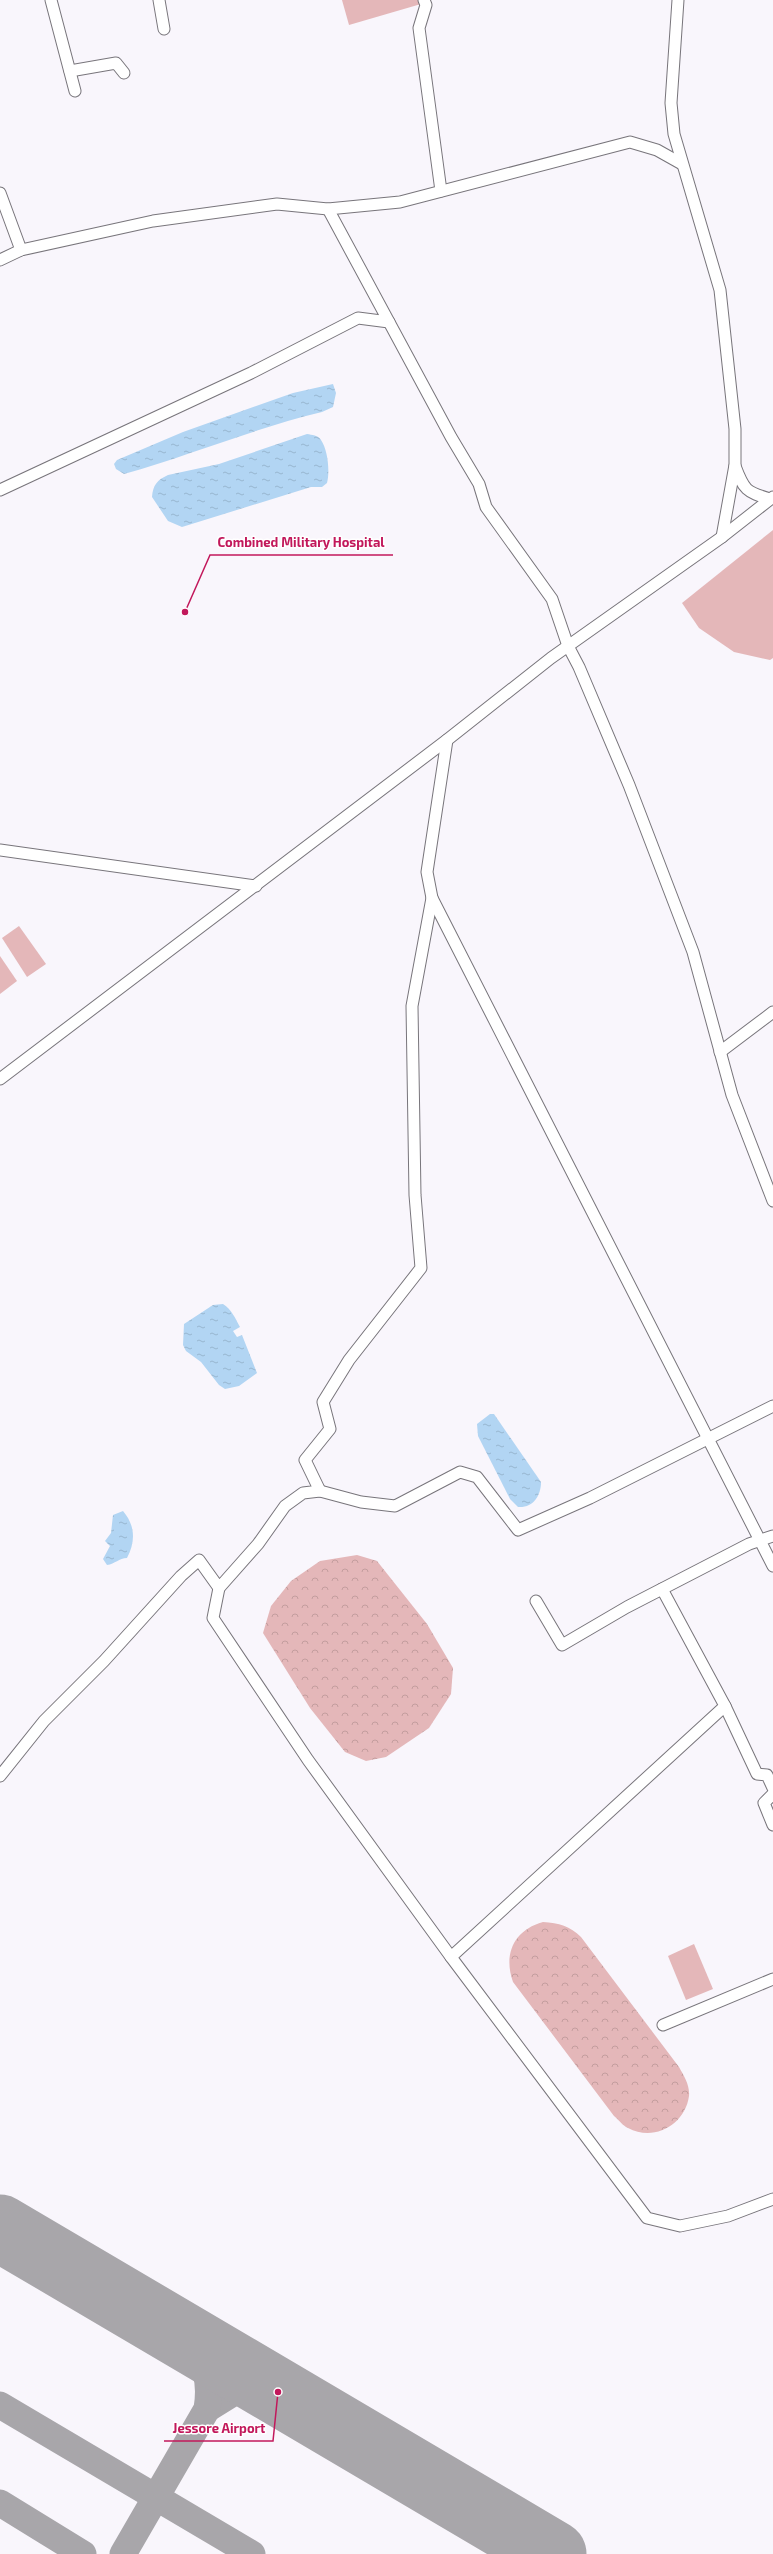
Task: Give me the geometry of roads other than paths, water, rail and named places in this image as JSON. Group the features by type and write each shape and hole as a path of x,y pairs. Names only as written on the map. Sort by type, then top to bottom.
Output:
{"street":[{"path":"51,0 75,90"},
{"path":"159,0 164,29"},
{"path":"424,0 426,5 419,28 441,191"},
{"path":"678,0 671,103 674,134 720,290 735,429 735,465 722,537"},
{"path":"70,71 116,63 124,73"},
{"path":"0,260 21,250 153,220 277,204 328,209 400,202 630,142 658,150 682,164"},
{"path":"0,193 21,250"},
{"path":"328,209 451,437 479,484 486,507 552,599 568,646 579,667 629,785 693,952 732,1095 773,1201"},
{"path":"0,490 251,373 358,318 389,322"},
{"path":"735,465 743,487 751,493 772,498"},
{"path":"0,1079 256,886 568,646 722,537 772,498"},
{"path":"447,740 427,872 432,898 773,1566"},
{"path":"0,850 256,886"},
{"path":"320,1492 305,1460 330,1428 323,1402 349,1360 420,1268 415,1195 412,1006 432,898"},
{"path":"720,1052 773,1012"},
{"path":"773,1406 590,1498 518,1530 477,1477 460,1472 395,1506 361,1502 320,1492 303,1494 285,1506 258,1544 219,1588 213,1618 308,1760 451,1957 647,2218 680,2226 728,2216 773,2199"},
{"path":"536,1601 562,1645 662,1589 749,1544 773,1536"},
{"path":"0,1776 44,1721 104,1661 181,1576 199,1560 219,1588"},
{"path":"662,1589 724,1706 756,1774 767,1775 773,1788"},
{"path":"451,1957 724,1706"},
{"path":"773,1794 764,1803 773,1825"},
{"path":"663,2025 773,1979"}],"water":[{"path":"333,384 336,393 333,407 322,412 297,418 124,474 116,469 114,464 117,460 183,432 293,393"},
{"path":"307,434 320,438 325,449 328,461 328,478 327,483 322,487 311,487 182,527 168,521 152,497 153,489 156,483 168,475 219,464"},
{"path":"223,1304 235,1317 240,1327 233,1331 237,1337 242,1335 257,1373 239,1386 225,1389 219,1385 201,1362 186,1351 183,1345 184,1324 213,1305"},
{"path":"490,1414 494,1414 541,1482 538,1496 532,1503 523,1507 518,1507 510,1499 478,1436 477,1424"},
{"path":"123,1511 130,1522 133,1533 130,1552 127,1558 107,1565 103,1559 110,1546 105,1541 111,1533 113,1515"}],"place":[{"name":"Combined Military Hospital","path":"185,612"},
{"name":"Jessore Airport","path":"278,2392"}]}
